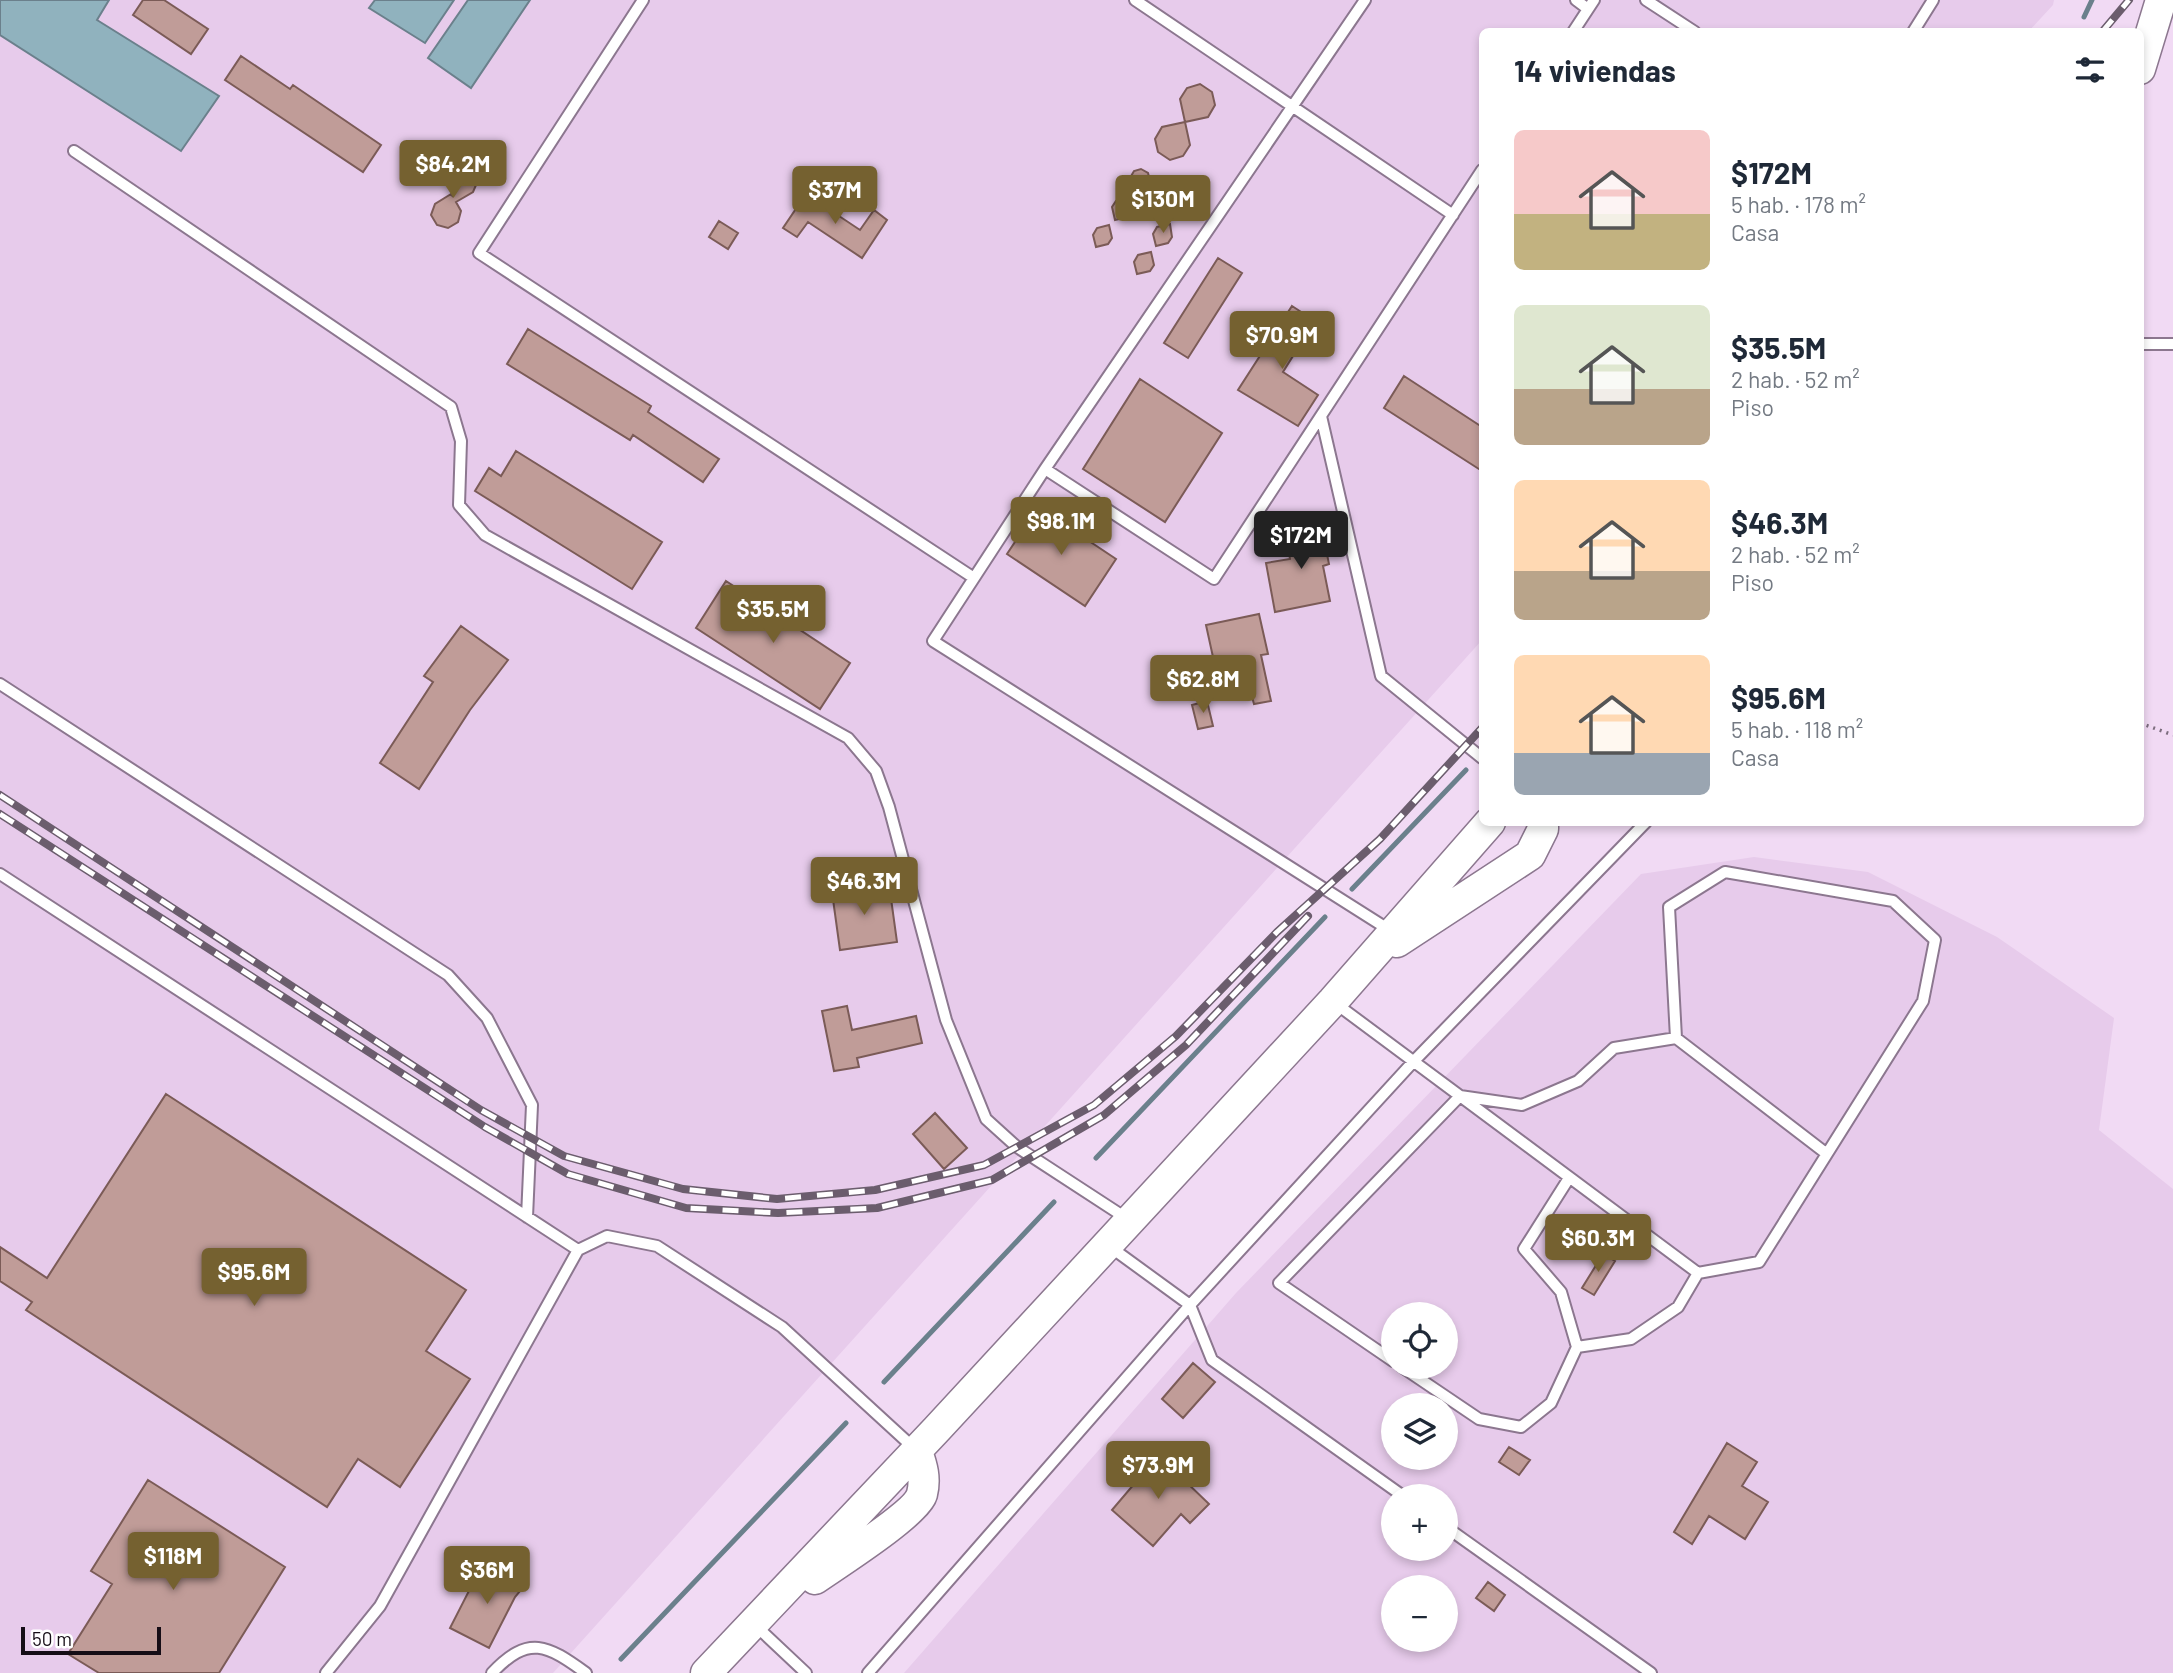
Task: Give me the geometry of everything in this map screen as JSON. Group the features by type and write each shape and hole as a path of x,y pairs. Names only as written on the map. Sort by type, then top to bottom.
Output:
{"main road":[{"path":"2144,56 2161,0"},
{"path":"706,1673 759,1620 901,1517 922,1497 925,1473 917,1451 1333,1001 1486,826"},
{"path":"1370,959 1530,855 1543,826"}],"lane":[{"path":"643,0 479,253 974,578"},
{"path":"1135,0 1453,215"},
{"path":"1366,0 1045,469 933,641 1393,932"},
{"path":"1576,0 1591,5 1576,28"},
{"path":"1646,0 1689,28"},
{"path":"1916,28 1933,0"},
{"path":"74,151 451,407 461,441 459,505 485,535 848,738 876,771 889,807 946,1020 986,1119 1017,1147 1129,1220"},
{"path":"1045,469 1214,579 1479,175"},
{"path":"2144,344 2173,344"},
{"path":"1321,416 1381,676 1479,756"},
{"path":"0,684 448,975 487,1018 532,1105 527,1217"},
{"path":"868,1673 1190,1305 1413,1062 1642,826"},
{"path":"1333,1001 1698,1273 1759,1262 1923,1001 1935,940 1893,901 1726,872 1669,907 1676,1038"},
{"path":"0,874 578,1250"},
{"path":"1460,1096 1522,1105 1578,1081 1614,1048 1676,1038 1827,1154"},
{"path":"1381,1353 1279,1283 1460,1096"},
{"path":"1420,1379 1479,1419 1521,1427 1551,1403 1577,1348 1561,1292 1524,1249 1569,1178"},
{"path":"326,1673 380,1606 578,1250 607,1236 657,1245 782,1327 917,1451"},
{"path":"1106,1244 1190,1305 1212,1360 1386,1484"},
{"path":"1577,1348 1631,1339 1678,1307 1698,1273"},
{"path":"1458,1536 1651,1673"},
{"path":"759,1620 806,1673"},
{"path":"492,1673 518,1651 537,1646 555,1651 586,1673"}],"path":[{"path":"2144,724 2173,735"}],"shaded area":[{"path":"0,0 2054,0 2053,5 2032,28 1479,28 1479,643 553,1673 0,1673"},
{"path":"1754,857 1868,872 1997,937 2114,1018 2099,1130 2173,1189 2173,1673 904,1673 1236,1293 1641,874"}],"water":[{"path":"0,0 109,0 97,20 219,96 181,151 0,35"},
{"path":"375,0 454,0 425,43 369,8"},
{"path":"468,0 530,0 471,88 428,58"}],"building":[{"path":"143,0 164,0 208,29 191,54 133,15"},
{"path":"241,56 290,89 293,85 381,145 363,172 225,80"},
{"path":"1200,84 1212,92 1215,105 1208,117 1185,122 1180,99 1187,88"},
{"path":"1185,122 1190,145 1183,156 1170,160 1158,152 1155,139 1162,127"},
{"path":"1141,169 1148,173 1150,181 1146,187 1133,190 1130,178 1134,171"},
{"path":"468,171 476,185 473,192 456,202 461,211 458,222 448,228 437,225 431,215 435,204 451,194 453,197 450,183 453,175"},
{"path":"806,194 860,230 874,210 887,220 862,258 808,222 797,237 783,228"},
{"path":"1183,196 1190,200 1192,208 1188,214 1175,217 1172,205 1176,198"},
{"path":"1128,198 1131,211 1127,217 1115,220 1112,207 1116,201"},
{"path":"719,221 738,233 728,249 709,237"},
{"path":"1170,224 1172,237 1168,243 1156,246 1153,234 1157,227"},
{"path":"1109,225 1112,238 1108,244 1096,247 1093,235 1097,228"},
{"path":"1151,252 1154,265 1150,271 1137,274 1134,262 1138,255"},
{"path":"1218,258 1242,273 1188,358 1164,343"},
{"path":"1292,306 1315,321 1283,372 1318,395 1298,426 1238,390"},
{"path":"528,329 651,406 648,412 719,459 703,482 633,435 630,440 507,364"},
{"path":"1404,376 1479,425 1479,469 1384,408"},
{"path":"1140,379 1222,433 1165,522 1083,469"},
{"path":"516,451 662,542 632,589 475,491 489,468 501,476"},
{"path":"1038,507 1116,559 1085,606 1007,554"},
{"path":"1319,515 1329,564 1323,566 1330,601 1275,612 1266,563 1290,559 1288,547 1305,544 1299,519"},
{"path":"726,581 850,663 820,709 696,628"},
{"path":"1259,614 1268,654 1261,655 1271,701 1254,704 1251,693 1213,698 1204,659 1213,657 1206,625"},
{"path":"461,626 508,660 470,710 419,789 380,763 433,682 424,676"},
{"path":"1207,701 1213,726 1198,729 1192,705"},
{"path":"889,884 897,942 840,950 832,892"},
{"path":"847,1006 852,1030 916,1016 922,1043 857,1058 859,1067 834,1071 822,1011"},
{"path":"166,1094 466,1290 426,1351 470,1379 400,1487 358,1459 327,1507 26,1310 32,1302 0,1281 0,1247 47,1278"},
{"path":"935,1113 967,1148 944,1169 913,1134"},
{"path":"1603,1254 1615,1261 1594,1295 1582,1288"},
{"path":"1193,1363 1215,1382 1183,1418 1162,1399"},
{"path":"1727,1443 1757,1462 1742,1486 1768,1502 1745,1539 1709,1516 1692,1544 1674,1532"},
{"path":"1509,1447 1530,1460 1519,1475 1499,1462"},
{"path":"1155,1452 1209,1504 1190,1523 1181,1514 1153,1546 1112,1510 1141,1476 1137,1471"},
{"path":"148,1480 285,1567 219,1673 99,1673 68,1654 112,1584 91,1571"},
{"path":"491,1564 525,1585 515,1597 489,1648 450,1628 474,1581 478,1584"},
{"path":"1488,1582 1505,1595 1494,1611 1476,1598"}],"waterway":[{"path":"2084,17 2092,0"},
{"path":"1352,889 1466,770"},
{"path":"1096,1158 1325,917"},
{"path":"884,1382 1054,1202"},
{"path":"621,1659 846,1423"}],"railway":[{"path":"2105,28 2129,0"},
{"path":"0,795 481,1110 564,1156 683,1189 777,1199 875,1190 984,1165 1094,1105 1176,1036 1277,932 1380,839 1479,731"},
{"path":"0,814 485,1127 568,1174 686,1208 778,1213 877,1208 992,1180 1104,1115 1186,1045 1308,916"}]}
